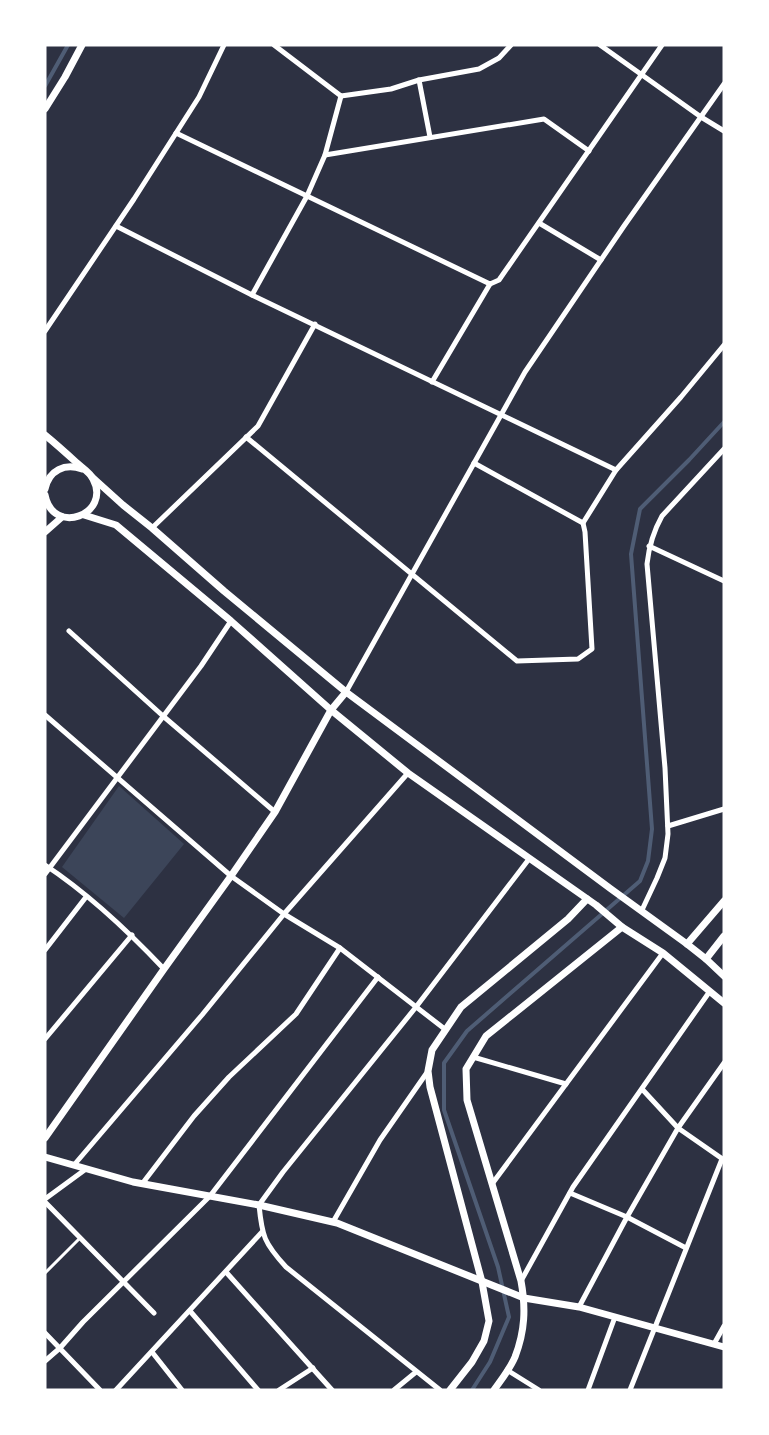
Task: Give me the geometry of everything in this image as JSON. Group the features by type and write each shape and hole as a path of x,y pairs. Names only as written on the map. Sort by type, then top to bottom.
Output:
{"street":[{"path":"45,109 82,45"},
{"path":"45,332 199,97 224,45"},
{"path":"274,45 341,96 391,89 419,80 479,69 499,58 511,45"},
{"path":"600,45 724,131"},
{"path":"432,382 490,284 499,280 662,45"},
{"path":"419,80 430,137"},
{"path":"45,1138 274,812 331,710 346,692 525,372 724,84"},
{"path":"252,295 307,196 325,155 341,96"},
{"path":"325,155 544,119 589,151"},
{"path":"176,133 490,284"},
{"path":"539,223 601,260"},
{"path":"116,226 252,295 616,470"},
{"path":"152,528 258,426 315,324"},
{"path":"246,437 517,661 578,659 592,649 583,523 616,470 724,345"},
{"path":"45,435 123,505 346,692 687,944 724,976"},
{"path":"639,909 657,878 665,858 668,834 664,757 647,564 649,546 662,516 724,449"},
{"path":"474,463 583,523"},
{"path":"46,482 53,472 63,467 74,466 84,469"},
{"path":"46,500 53,511 62,517 73,518 84,515 92,508 97,498 97,487 92,477"},
{"path":"84,515 116,525 231,621 331,710 408,773 596,905 622,927 663,953 724,1003"},
{"path":"45,532 62,517"},
{"path":"649,546 724,581"},
{"path":"45,874 47,867 164,716 231,621"},
{"path":"69,631 274,812"},
{"path":"45,715 231,876 284,914 340,948 446,1030"},
{"path":"74,1166 284,914 408,773"},
{"path":"668,826 724,809"},
{"path":"440,1390 274,1255 262,1232 259,1205 416,1007 529,859"},
{"path":"47,867 132,935 164,969"},
{"path":"45,950 86,897"},
{"path":"450,1390 472,1362 484,1341 489,1322 482,1282 430,1087 428,1071 432,1050 461,1007 568,919 586,899"},
{"path":"687,944 724,901"},
{"path":"494,1390 514,1359 525,1323 524,1298 521,1281 467,1100 466,1069 486,1036 622,927"},
{"path":"45,1039 132,935"},
{"path":"706,959 724,936"},
{"path":"142,1184 194,1116 229,1077 296,1014 340,948"},
{"path":"492,1184 663,953"},
{"path":"45,1361 210,1196 378,977"},
{"path":"521,1281 570,1193 711,991"},
{"path":"473,1058 566,1084"},
{"path":"579,1307 678,1128 724,1063"},
{"path":"333,1222 380,1140 428,1071"},
{"path":"630,1390 723,1159 678,1128 642,1089"},
{"path":"45,1157 142,1184 259,1205 333,1222 524,1298 579,1307 724,1347"},
{"path":"86,1169 45,1200 154,1313"},
{"path":"570,1193 627,1217 686,1248"},
{"path":"116,1390 262,1232"},
{"path":"226,1272 332,1390"},
{"path":"190,1311 258,1390"},
{"path":"588,1390 615,1317"},
{"path":"714,1344 724,1326"},
{"path":"45,1333 100,1390"},
{"path":"152,1352 182,1390"},
{"path":"279,1390 313,1368"},
{"path":"507,1370 539,1390"},
{"path":"394,1390 416,1372"}],"lane":[{"path":"45,1273 80,1238"}],"shaded area":[{"path":"119,786 184,844 124,918 62,867"}],"waterway":[{"path":"45,86 68,45"},
{"path":"472,1390 490,1362 509,1317 498,1267 444,1110 444,1063 467,1031 640,881 648,861 652,829 631,554 640,509 724,422"}]}
